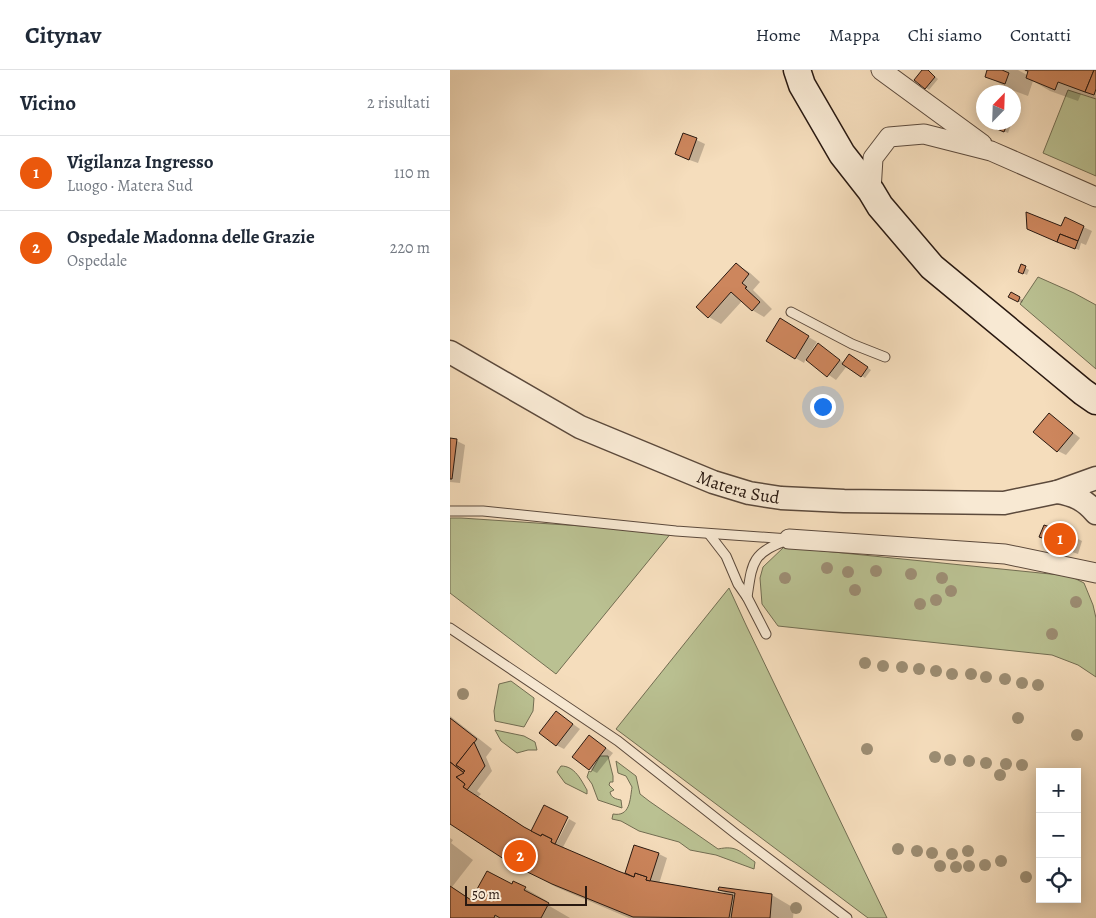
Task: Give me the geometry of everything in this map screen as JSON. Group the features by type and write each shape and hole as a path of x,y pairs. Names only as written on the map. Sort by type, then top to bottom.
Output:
{"main road":[{"path":"797,70 802,85 842,154 871,191 880,206 932,267 1094,402"}],"street":[{"path":"881,70 991,151"},
{"path":"871,191 873,158 889,137 924,134 991,151 1094,195"},
{"name":"Matera Sud","path":"450,352 580,427 713,482 749,493 781,498 844,501 1004,503 1057,492 1096,478"},
{"path":"1057,492 1072,495 1088,503 1096,513"},
{"path":"789,539 1005,554 1096,573"}],"lane":[{"path":"791,312 852,344 885,356"},
{"path":"450,511 483,511 709,534 789,539"},
{"path":"709,534 726,556 738,584 748,598 766,634"},
{"path":"748,598 750,574 754,561 762,552 789,539"},
{"path":"450,628 618,741 847,918"}],"green space":[{"path":"1068,90 1096,99 1096,176 1043,153"},
{"path":"1038,277 1096,305 1096,369 1020,304"},
{"path":"450,518 672,532 556,674 450,593"},
{"path":"784,547 1070,576 1084,583 1093,605 1096,618 1096,677 1078,665 1052,655 778,626 762,604 760,578 763,567"},
{"path":"729,588 887,918 868,918 616,729"},
{"path":"511,681 534,698 533,711 524,727 495,721 494,711 499,684"},
{"path":"495,730 524,736 535,742 537,750 517,753 501,741"},
{"path":"600,756 608,756 613,776 613,782 610,782 609,785 614,790 610,792 613,797 621,800 622,808 598,800 587,777"},
{"path":"616,761 636,776 640,794 718,849 730,848 742,852 755,862 754,869 716,855 690,850 679,842 639,831 621,821 612,819 613,814 623,813 626,810 630,802 632,787 626,776 618,773"},
{"path":"561,766 570,768 577,774 587,790 587,794 565,783 557,772"}],"building":[{"path":"922,70 928,70 935,77 925,89 914,80"},
{"path":"987,70 1002,70 1009,73 1005,84 985,77"},
{"path":"1025,70 1094,70 1085,92 1058,82 1055,90 1026,78 1028,71"},
{"path":"1094,70 1096,70 1096,89 1094,95 1085,92"},
{"path":"683,133 697,138 689,160 675,154"},
{"path":"1026,212 1061,226 1065,217 1084,226 1078,241 1060,234 1057,242 1027,229"},
{"path":"1060,234 1078,241 1075,249 1057,242"},
{"path":"736,263 749,274 742,283 747,287 745,288 760,302 752,311 731,292 708,318 696,307"},
{"path":"1021,264 1026,266 1023,274 1018,272"},
{"path":"1011,292 1020,297 1018,302 1008,297"},
{"path":"780,318 809,336 795,359 766,341"},
{"path":"818,343 840,360 827,377 806,360"},
{"path":"849,354 868,367 861,377 842,364"},
{"path":"1049,413 1073,433 1057,452 1033,432"},
{"path":"450,438 457,439 452,479 450,479"},
{"path":"1044,525 1050,527 1045,539 1039,537"},
{"path":"1051,527 1075,535 1070,551 1046,542"},
{"path":"556,711 573,724 556,746 539,733"},
{"path":"450,718 477,739 456,765 465,771 464,773 450,762"},
{"path":"589,735 606,748 589,770 572,757"},
{"path":"474,742 485,766 467,790 463,787 465,784 456,777 465,771 456,765"},
{"path":"450,762 464,773 456,777 465,784 463,787 524,827 541,836 542,834 552,839 551,842 555,844 634,877 635,873 647,877 646,880 733,895 729,918 633,917 552,884 513,865 450,824"},
{"path":"544,805 568,817 555,844 551,842 552,839 531,831"},
{"path":"634,845 659,853 650,881 646,880 647,877 635,873 634,877 625,873"},
{"path":"487,871 512,884 513,881 526,887 524,890 549,903 541,918 500,918 495,915 494,918 450,918 450,886 471,900"},
{"path":"719,887 772,894 770,918 731,918 735,893 718,890"}],"place":[{"name":"Vigilanza Ingresso","path":"1060,539"},
{"name":"Ospedale Madonna delle Grazie","path":"520,856"}]}
